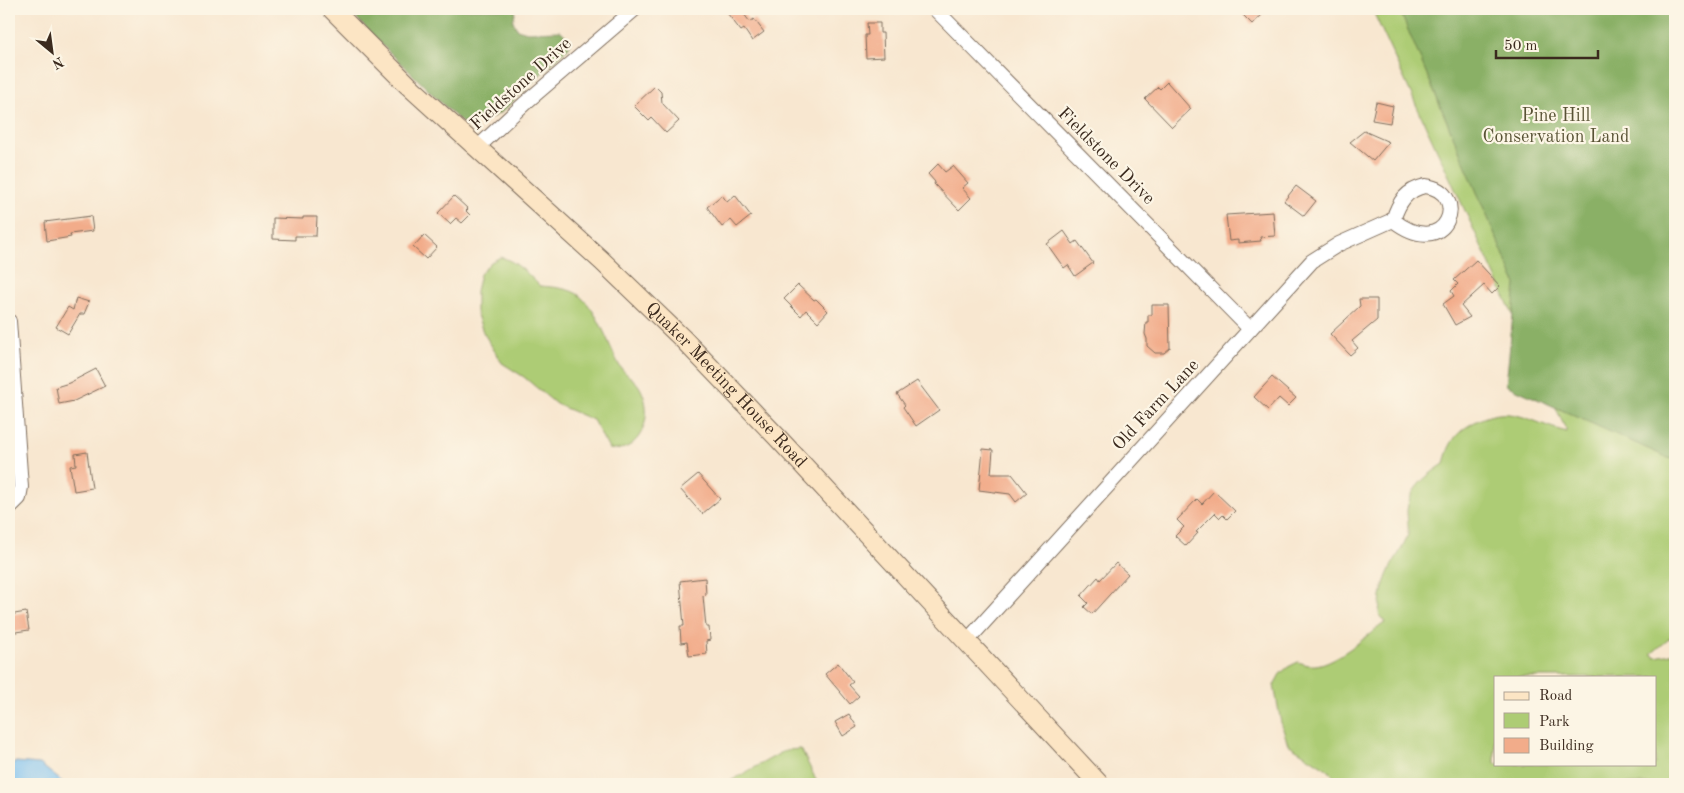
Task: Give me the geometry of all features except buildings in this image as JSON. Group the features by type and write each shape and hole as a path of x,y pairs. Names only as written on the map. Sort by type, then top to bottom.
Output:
{"main road":[{"name":"Quaker Meeting House Road","path":"332,9 408,85 602,261 689,346 777,437 1098,784"}],"street":[{"name":"Fieldstone Drive","path":"477,148 524,104 634,9"},
{"name":"Fieldstone Drive","path":"935,9 1250,329"},
{"name":"Old Farm Lane","path":"966,642 1312,261 1339,244 1393,220"},
{"path":"9,321 21,486 18,498 9,508"}],"green space":[{"path":"348,9 516,9 513,21 517,29 527,32 561,31 570,40 569,47 503,111 489,119 462,123"},
{"name":"Pine Hill Conservation Land","path":"1372,9 1675,9 1675,634 1651,654 1656,657 1675,653 1675,784 1341,784 1327,769 1288,744 1281,723 1274,685 1280,674 1298,662 1319,665 1329,661 1350,649 1386,622 1379,614 1381,596 1388,574 1408,534 1408,503 1420,483 1444,464 1449,447 1463,429 1482,418 1507,414 1529,419 1567,432"},
{"path":"1399,9 1675,9 1675,461 1506,385 1516,284"},
{"path":"501,257 517,265 540,286 572,291 587,303 602,328 620,367 639,386 645,399 646,420 644,427 631,445 617,450 609,449 593,420 556,404 524,377 502,363 483,332 476,312 476,291 480,274 491,262"},
{"path":"801,749 818,784 725,784 786,750"}],"water":[{"path":"16,762 40,764 65,784 9,784 9,766"}]}
